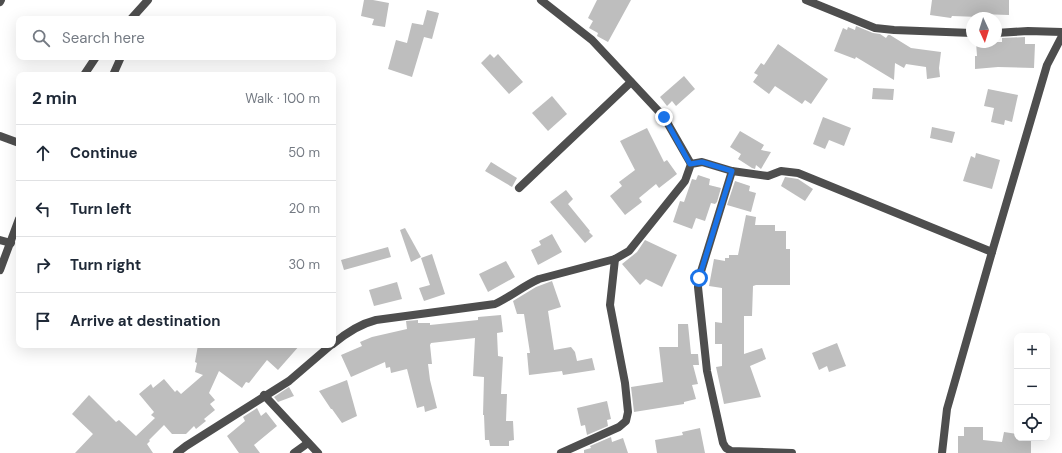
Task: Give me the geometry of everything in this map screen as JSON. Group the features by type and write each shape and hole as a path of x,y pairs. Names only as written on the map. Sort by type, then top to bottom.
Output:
{"street":[{"path":"336,341 354,328 367,322 495,304 512,296 527,284 539,279 615,259 629,251 685,181 690,164 664,117 592,40 540,0"},
{"path":"806,0 876,28 966,33"},
{"path":"134,16 147,2"},
{"path":"140,16 147,2"},
{"path":"1002,33 1028,31 1062,32"},
{"path":"942,453 947,410 992,252 1047,65 1062,36"},
{"path":"86,72 94,60"},
{"path":"114,72 120,60"},
{"path":"519,188 631,82"},
{"path":"0,136 16,142"},
{"path":"690,164 702,162 732,171 768,176 781,171 798,173 992,252"},
{"path":"732,171 699,278 698,287 707,371 723,443 726,448 731,451 792,453"},
{"path":"0,270 16,228"},
{"path":"0,240 11,243"},
{"path":"561,453 619,427 626,421 628,412 625,382 610,304 615,259"},
{"path":"178,453 186,446 289,380 327,348"},
{"path":"264,395 318,453"},
{"path":"294,453 308,443"}],"building":[{"path":"364,0 389,3 385,27 372,25 374,19 361,16"},
{"path":"597,0 631,0 608,42 597,36 598,33 589,28 593,21 588,18"},
{"path":"932,0 1009,0 1009,15 1002,15 1002,12 966,12 966,17 952,16 951,18 930,15"},
{"path":"427,10 439,13 432,39 424,37 412,77 388,69 396,40 407,43 412,23 423,25"},
{"path":"856,26 873,33 880,34 886,38 890,35 911,48 941,52 939,68 940,77 927,79 926,67 906,64 904,68 895,63 894,80 856,57 855,59 834,51 843,28 847,30 848,27 855,30"},
{"path":"1025,37 1025,44 1035,44 1034,68 998,67 975,69 976,48 1002,48 1002,38"},
{"path":"778,44 828,79 811,104 805,100 802,104 775,86 769,94 753,82 758,75 754,73 761,63 764,65"},
{"path":"490,54 494,58 498,54 523,82 509,94 481,63"},
{"path":"684,76 695,89 676,106 672,101 667,106 660,97"},
{"path":"873,88 894,89 893,100 872,99"},
{"path":"988,89 1018,95 1012,122 1005,120 1004,125 991,122 994,108 984,106"},
{"path":"552,96 567,114 548,131 532,113"},
{"path":"823,117 851,128 844,146 829,140 825,149 813,144"},
{"path":"932,127 955,132 952,143 930,138"},
{"path":"647,128 664,162 667,160 677,174 659,188 656,184 639,198 642,202 625,215 610,196 622,186 619,182 635,170 620,141"},
{"path":"740,131 764,145 761,150 771,152 761,169 756,165 755,169 752,168 738,159 741,154 730,147"},
{"path":"976,153 1000,160 992,189 963,181 971,156 975,158"},
{"path":"491,162 517,178 512,187 485,171"},
{"path":"698,175 710,179 709,185 721,188 717,202 715,204 711,203 705,221 696,218 692,229 673,222 680,201 684,202 692,179 696,180"},
{"path":"785,177 798,179 813,189 805,201 781,186"},
{"path":"735,181 750,186 749,191 756,193 751,212 727,205"},
{"path":"566,190 573,199 568,204 593,236 585,243 550,202"},
{"path":"746,215 756,217 755,225 775,225 775,231 786,231 786,249 790,249 790,285 753,286 752,316 744,316 744,354 762,348 766,359 750,366 761,397 724,404 716,367 722,366 722,344 715,344 715,322 722,323 722,288 709,286 714,259 725,261 725,258 729,258 729,255 738,255"},
{"path":"405,228 421,257 411,262 400,230"},
{"path":"552,234 562,252 538,265 531,250 541,245 539,241"},
{"path":"645,240 677,255 662,287 646,279 640,285 622,264 637,252"},
{"path":"388,247 391,257 344,270 341,260"},
{"path":"432,254 445,294 424,301 419,288 430,285 421,258"},
{"path":"506,261 515,277 488,292 479,274"},
{"path":"552,281 561,307 548,311 554,350 571,347 575,352 577,361 592,358 595,370 563,375 562,371 529,375 527,353 530,353 524,314 517,314 513,301 536,287"},
{"path":"397,282 402,299 374,306 369,290"},
{"path":"501,315 503,332 497,333 498,356 503,357 501,394 507,394 506,421 513,421 514,440 509,441 509,446 490,446 489,440 485,440 483,415 484,377 473,376 475,338 431,343 432,364 428,364 430,380 437,408 425,412 424,406 417,408 407,369 391,373 390,367 386,368 385,362 351,377 341,355 362,346 360,342 372,337 407,329 406,321 418,320 418,323 430,323 430,325 478,320 478,317"},
{"path":"678,324 688,324 691,354 698,354 699,365 693,365 698,384 692,385 696,399 684,402 684,404 634,412 631,387 663,382 659,347 678,347"},
{"path":"837,343 846,366 829,372 827,366 819,370 812,353"},
{"path":"197,348 297,348 278,370 267,360 249,383 246,382 242,388 219,371 209,393 215,400 210,404 215,410 204,419 206,421 196,429 194,426 186,434 172,434 164,425 147,444 153,453 75,453 93,434 72,414 89,395 116,422 119,420 136,436 155,418 151,415 154,412 139,394 151,384 153,388 164,379 175,392 177,390 181,394 203,375 195,372 197,363 195,362"},
{"path":"347,380 357,416 342,423 319,391"},
{"path":"289,387 294,396 278,402 274,397"},
{"path":"607,401 611,419 607,420 608,426 587,435 585,425 581,426 577,408"},
{"path":"257,408 261,416 266,412 277,426 254,445 260,453 239,453 227,436 245,421 243,417"},
{"path":"964,427 983,427 983,440 1002,442 1004,432 1014,434 1014,441 1031,441 1031,453 958,453 958,436 964,436"},
{"path":"700,428 705,453 657,453 655,440 683,435 682,432"},
{"path":"611,437 612,442 623,438 628,453 584,453 584,450 591,448 590,446"}],"route":[{"path":"664,117 690,164 702,162 732,171 699,278"}]}
